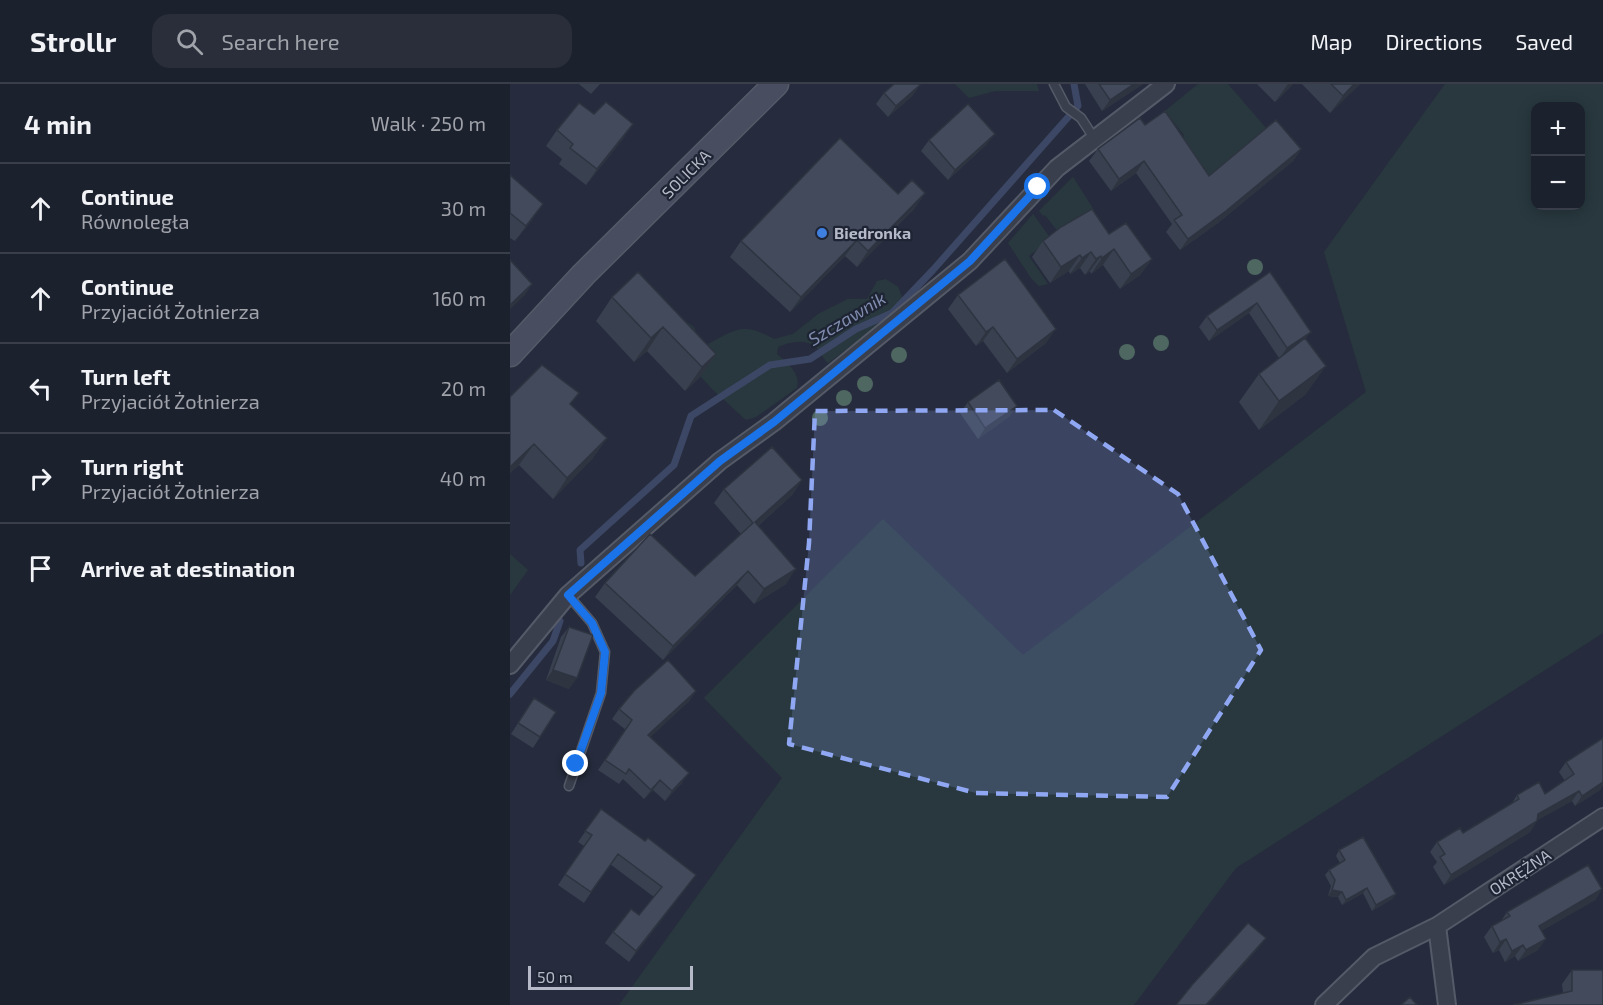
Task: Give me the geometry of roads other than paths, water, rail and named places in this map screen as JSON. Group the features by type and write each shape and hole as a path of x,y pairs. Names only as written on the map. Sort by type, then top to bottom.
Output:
{"street":[{"name":"SOLICKA","path":"510,354 594,263 776,84"},
{"path":"510,664 568,595 720,461 774,422 970,261 1051,174 1094,138 1166,84"},
{"name":"OKRĘŻNA","path":"1324,1005 1374,957 1437,926 1603,817"},
{"path":"1437,926 1447,1005"}],"lane":[{"path":"1054,84 1066,108 1081,118 1094,138"},
{"path":"568,595 592,623 605,652 601,693 568,786"}],"waterway":[{"name":"Szczawnik","path":"581,563 580,550 674,465 691,416 770,365 810,359 856,329 892,313 1078,106 1074,84"},
{"name":"Szczawnik","path":"510,694 553,641 560,621"}],"place":[{"name":"Biedronka","path":"822,233"}]}
